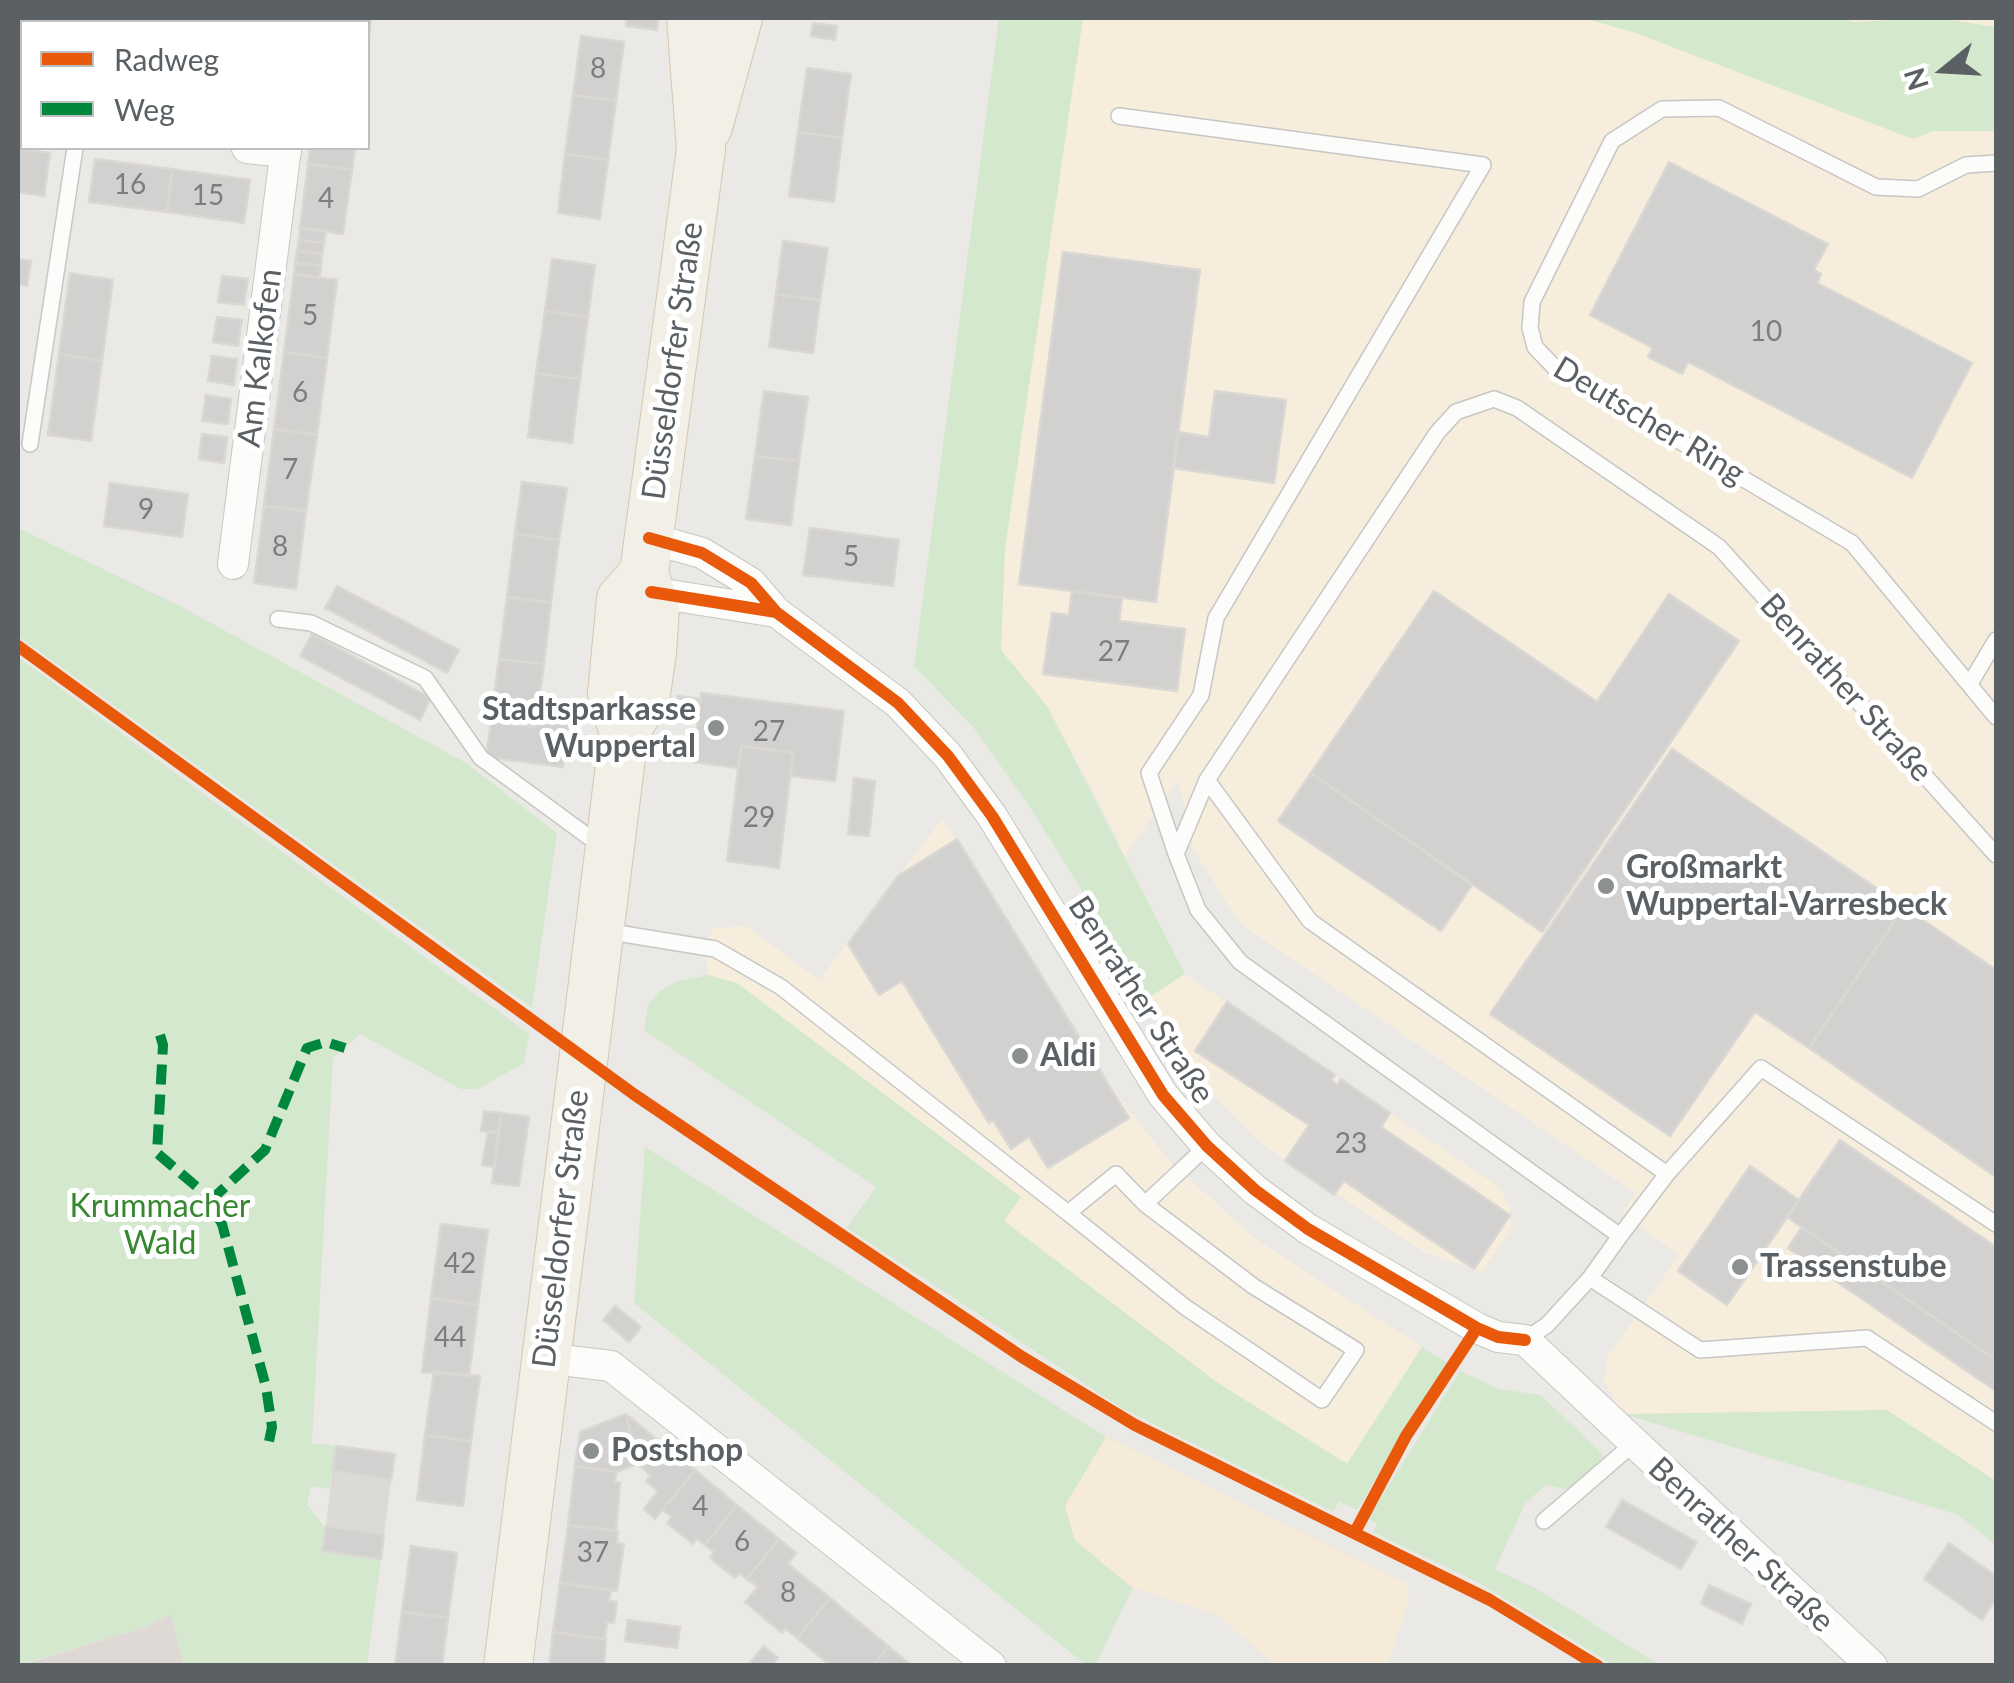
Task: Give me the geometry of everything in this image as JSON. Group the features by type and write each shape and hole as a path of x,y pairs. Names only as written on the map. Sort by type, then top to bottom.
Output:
{"main road":[{"name":"Düsseldorfer Straße","path":"508,1666 624,733 612,694 621,599 648,568 700,149 691,18"},
{"name":"Düsseldorfer Straße","path":"700,149 723,86 738,18"}],"street":[{"name":"Am Kalkofen","path":"233,564 286,150"},
{"name":"Benrather Straße","path":"648,568 702,553 750,583 776,612 898,703 948,756 992,816 1164,1095 1207,1146 1255,1190 1308,1229 1477,1328 1498,1337 1525,1340 1872,1666"},
{"name":"Benrather Straße","path":"648,568 776,612"},
{"path":"544,1358 610,1366 992,1666"}],"lane":[{"name":"Deutscher Ring","path":"1996,163 1966,165 1918,188 1876,187 1720,108 1662,109 1612,141 1532,302 1530,328 1535,348 1554,366 1852,543 1996,718"},
{"path":"1119,116 1483,166 1216,618 1201,695 1148,773 1198,910 1240,962 1620,1236"},
{"path":"30,444 74,150"},
{"name":"Benrather Straße","path":"1176,854 1207,780 1437,433 1456,412 1494,399 1517,408 1719,547 1996,855"},
{"path":"278,619 311,623 425,678 481,758 609,852"},
{"path":"1970,682 1996,640"},
{"path":"1207,780 1310,921 1667,1174"},
{"path":"600,930 715,949 781,987 1185,1307 1322,1400 1356,1350 1253,1286 1146,1204 1116,1174 1068,1213"},
{"path":"1525,1340 1547,1325 1590,1278 1667,1174 1760,1068 1996,1224"},
{"path":"1146,1204 1207,1146"},
{"path":"1590,1278 1700,1350 1867,1338 1996,1423"},
{"path":"1544,1522 1633,1444"}],"shaded area":[{"path":"1083,18 1583,18 1633,32 1646,18 1996,18 1996,1481 1887,1410 1622,1414 1604,1380 1608,1356 1679,1255 1622,1214 1636,1193 1239,923 1193,849 1178,780 1122,860 1118,839 1047,706 1001,650 1005,549"},
{"path":"943,818 1108,1084 1168,1159 1254,1238 1422,1347 1348,1464 1218,1383 1003,1221 1020,1197 737,983 708,975 705,943 715,928 746,926 819,980"},
{"path":"1185,974 1498,1186 1510,1207 1511,1230 1482,1272 1425,1253 1259,1142 1211,1093 1148,998"},
{"path":"332,1472 391,1480 384,1534 326,1526"},
{"path":"171,1614 184,1665 18,1666 145,1627"}],"green space":[{"path":"999,18 1083,18 1005,549 1001,650 1047,706 1185,974 1148,998 1030,807 973,727 914,666"},
{"path":"1583,18 1840,18 1853,22 1937,18 1996,27 1996,131 1933,131 1913,139 1633,32"},
{"path":"18,528 182,607 466,763 557,833 532,1008 18,636"},
{"name":"Krummacher Wald","path":"18,657 529,1034 524,1063 478,1089 461,1089 360,1034 333,1058 312,1443 336,1446 329,1489 311,1486 307,1505 325,1527 322,1551 381,1559 367,1665 184,1665 171,1614 145,1627 18,1665"},
{"path":"708,975 737,983 1021,1197 1004,1221 1218,1383 1347,1464 1422,1347 1448,1363 1357,1510 1339,1501 1333,1512 1123,1409 847,1228 876,1187 644,1030 648,1005 659,992 675,982"},
{"path":"645,1147 1106,1437 1065,1506 1075,1540 1133,1588 1095,1665 1086,1665 634,1303"},
{"path":"1460,1371 1499,1389 1541,1395 1604,1456 1574,1491 1545,1485 1525,1504 1495,1569 1539,1590 1659,1665 1614,1665 1479,1583 1373,1532 1377,1524 1368,1519"},
{"path":"1887,1410 1996,1481 1996,1545 1956,1514 1623,1414"}],"sand":[{"path":"1106,1437 1406,1583 1409,1601 1387,1665 1275,1665 1218,1615 1133,1588 1075,1540 1065,1506"}],"building":[{"path":"203,18 256,18 256,20"},
{"path":"371,18 370,27 370,20 327,20"},
{"path":"627,18 658,18 657,30 626,26"},
{"path":"813,23 837,26 835,40 811,36"},
{"path":"581,36 624,42 616,101 573,95"},
{"path":"807,68 851,74 842,138 798,132"},
{"path":"573,95 616,101 608,160 565,154"},
{"path":"798,132 842,138 834,202 789,196"},
{"path":"18,149 50,153 44,196 18,192"},
{"path":"310,150 355,150 352,170 308,164"},
{"path":"565,154 608,160 600,219 558,213"},
{"path":"95,159 172,169 167,212 89,202"},
{"path":"1669,162 1828,244 1814,270 1821,274 1817,283 1972,363 1912,478 1688,362 1682,374 1648,357 1653,348 1590,315"},
{"path":"308,164 352,170 343,234 300,228"},
{"path":"172,169 250,180 244,223 167,212"},
{"path":"300,228 326,231 324,243 299,240"},
{"path":"299,240 324,243 322,254 297,251"},
{"path":"783,241 828,248 820,300 776,294"},
{"path":"297,251 322,254 321,266 295,263"},
{"path":"1063,252 1200,270 1156,602 1019,584"},
{"path":"18,259 31,261 27,286 18,284"},
{"path":"552,259 595,265 588,317 545,311"},
{"path":"295,263 321,266 319,278 294,274"},
{"path":"70,273 113,280 102,361 59,354"},
{"path":"294,274 337,280 327,358 284,352"},
{"path":"222,276 248,279 244,305 218,302"},
{"path":"776,294 820,300 813,353 769,347"},
{"path":"545,311 588,317 580,379 536,373"},
{"path":"217,317 242,320 238,346 213,342"},
{"path":"284,352 327,358 317,435 274,429"},
{"path":"59,354 102,361 91,441 48,435"},
{"path":"212,356 237,359 234,385 208,381"},
{"path":"536,373 580,379 572,443 528,437"},
{"path":"764,391 808,397 799,461 755,456"},
{"path":"1215,391 1286,400 1274,483 1173,468 1178,432 1209,437"},
{"path":"206,395 231,399 228,424 202,421"},
{"path":"274,429 317,435 306,511 264,506"},
{"path":"202,434 227,437 224,463 199,459"},
{"path":"755,456 799,461 791,525 746,519"},
{"path":"522,482 567,488 559,540 515,534"},
{"path":"110,483 188,494 182,537 104,526"},
{"path":"264,506 306,511 296,589 254,583"},
{"path":"810,528 899,540 893,586 803,575"},
{"path":"515,534 559,540 551,603 507,597"},
{"path":"337,586 459,650 447,673 325,608"},
{"path":"1072,591 1122,598 1119,621 1185,629 1177,691 1043,674 1052,613 1069,615"},
{"path":"1434,591 1597,702 1669,594 1739,641 1542,932 1311,773"},
{"path":"507,597 551,603 544,664 499,659"},
{"path":"312,634 431,698 420,720 300,656"},
{"path":"499,659 544,664 535,727 491,722"},
{"path":"701,693 844,711 835,781 791,776 793,753 741,746 739,768 693,762"},
{"path":"678,696 700,699 698,717 676,714"},
{"path":"536,719 568,724 563,767 486,757 491,722 535,727"},
{"path":"741,746 793,753 779,868 727,861"},
{"path":"1672,749 1904,907 1809,1048 1755,1012 1670,1136 1490,1014"},
{"path":"1311,773 1472,885 1441,931 1278,821"},
{"path":"854,778 875,781 869,836 848,834"},
{"name":"Aldi","path":"957,839 1129,1118 1048,1168 1029,1137 1011,1149 993,1120 989,1123 902,981 879,995 848,944 898,876"},
{"path":"1904,907 1996,970 1996,1177 1809,1048"},
{"path":"1227,1002 1335,1075 1331,1080 1337,1085 1341,1079 1390,1113 1381,1127 1510,1215 1474,1269 1344,1181 1334,1195 1285,1161 1309,1125 1195,1051"},
{"path":"484,1111 501,1113 499,1133 481,1131"},
{"path":"501,1113 529,1117 519,1186 492,1183"},
{"path":"488,1131 499,1133 494,1167 482,1165"},
{"path":"1840,1140 1996,1247 1996,1360 1787,1217"},
{"path":"1750,1166 1799,1200 1727,1305 1678,1271"},
{"path":"441,1224 488,1230 478,1305 431,1298"},
{"path":"1802,1227 1996,1360 1996,1391 1788,1248"},
{"path":"431,1298 478,1305 469,1376 422,1372"},
{"path":"615,1306 641,1327 629,1342 603,1320"},
{"path":"434,1371 480,1376 471,1441 425,1435"},
{"path":"626,1414 695,1470 655,1519 644,1509 658,1491 646,1481 651,1475 637,1464"},
{"path":"626,1414 637,1464 616,1472 575,1466 580,1432"},
{"path":"425,1435 471,1441 463,1506 417,1500"},
{"path":"336,1446 395,1454 391,1480 332,1471"},
{"path":"575,1466 616,1472 615,1482 620,1483 616,1531 568,1525"},
{"path":"695,1470 737,1505 705,1545 697,1538 693,1544 667,1523 672,1517 662,1510"},
{"path":"1622,1500 1697,1542 1681,1569 1606,1527"},
{"path":"737,1505 779,1539 747,1579 740,1573 735,1578 710,1558 714,1552 705,1545"},
{"path":"568,1525 618,1531 617,1543 624,1544 617,1591 560,1583"},
{"path":"326,1526 384,1534 381,1559 322,1551"},
{"path":"779,1539 796,1553 788,1564 830,1598 797,1638 785,1628 782,1633 745,1602 758,1587 747,1579"},
{"path":"1949,1543 1996,1576 1996,1598 1982,1620 1924,1579"},
{"path":"411,1546 457,1553 448,1618 402,1612"},
{"path":"560,1583 611,1590 609,1601 617,1602 614,1623 607,1622 605,1639 553,1632"},
{"path":"1709,1585 1751,1604 1742,1624 1701,1604"},
{"path":"830,1598 888,1646 873,1666 831,1666 797,1638"},
{"path":"402,1612 448,1618 442,1666 395,1666"},
{"path":"628,1620 680,1627 677,1648 625,1641"},
{"path":"553,1632 606,1639 604,1666 549,1666"},
{"path":"764,1646 778,1658 771,1666 747,1666"},
{"path":"888,1646 912,1666 873,1666"}],"marked path":[{"path":"160,1035 163,1045 157,1153 204,1193 222,1224 266,1387 272,1427 268,1446"},
{"path":"210,1201 265,1150 307,1048 326,1042 345,1048"}],"cycle path":[{"path":"649,538 702,553 751,583 776,612 651,592"},
{"path":"776,612 898,703 948,756 992,816 1163,1095 1207,1146 1255,1190 1308,1229 1477,1328 1498,1337 1525,1340"},
{"path":"18,646 635,1095 1022,1357 1135,1425 1490,1600 1598,1666"},
{"path":"1355,1532 1406,1436 1477,1328"}],"place":[{"name":"Stadtsparkasse Wuppertal","path":"716,728"},
{"name":"Großmarkt Wuppertal-Varresbeck","path":"1606,886"},
{"name":"Aldi","path":"1020,1056"},
{"name":"Trassenstube","path":"1740,1267"},
{"name":"Postshop","path":"591,1451"}]}
